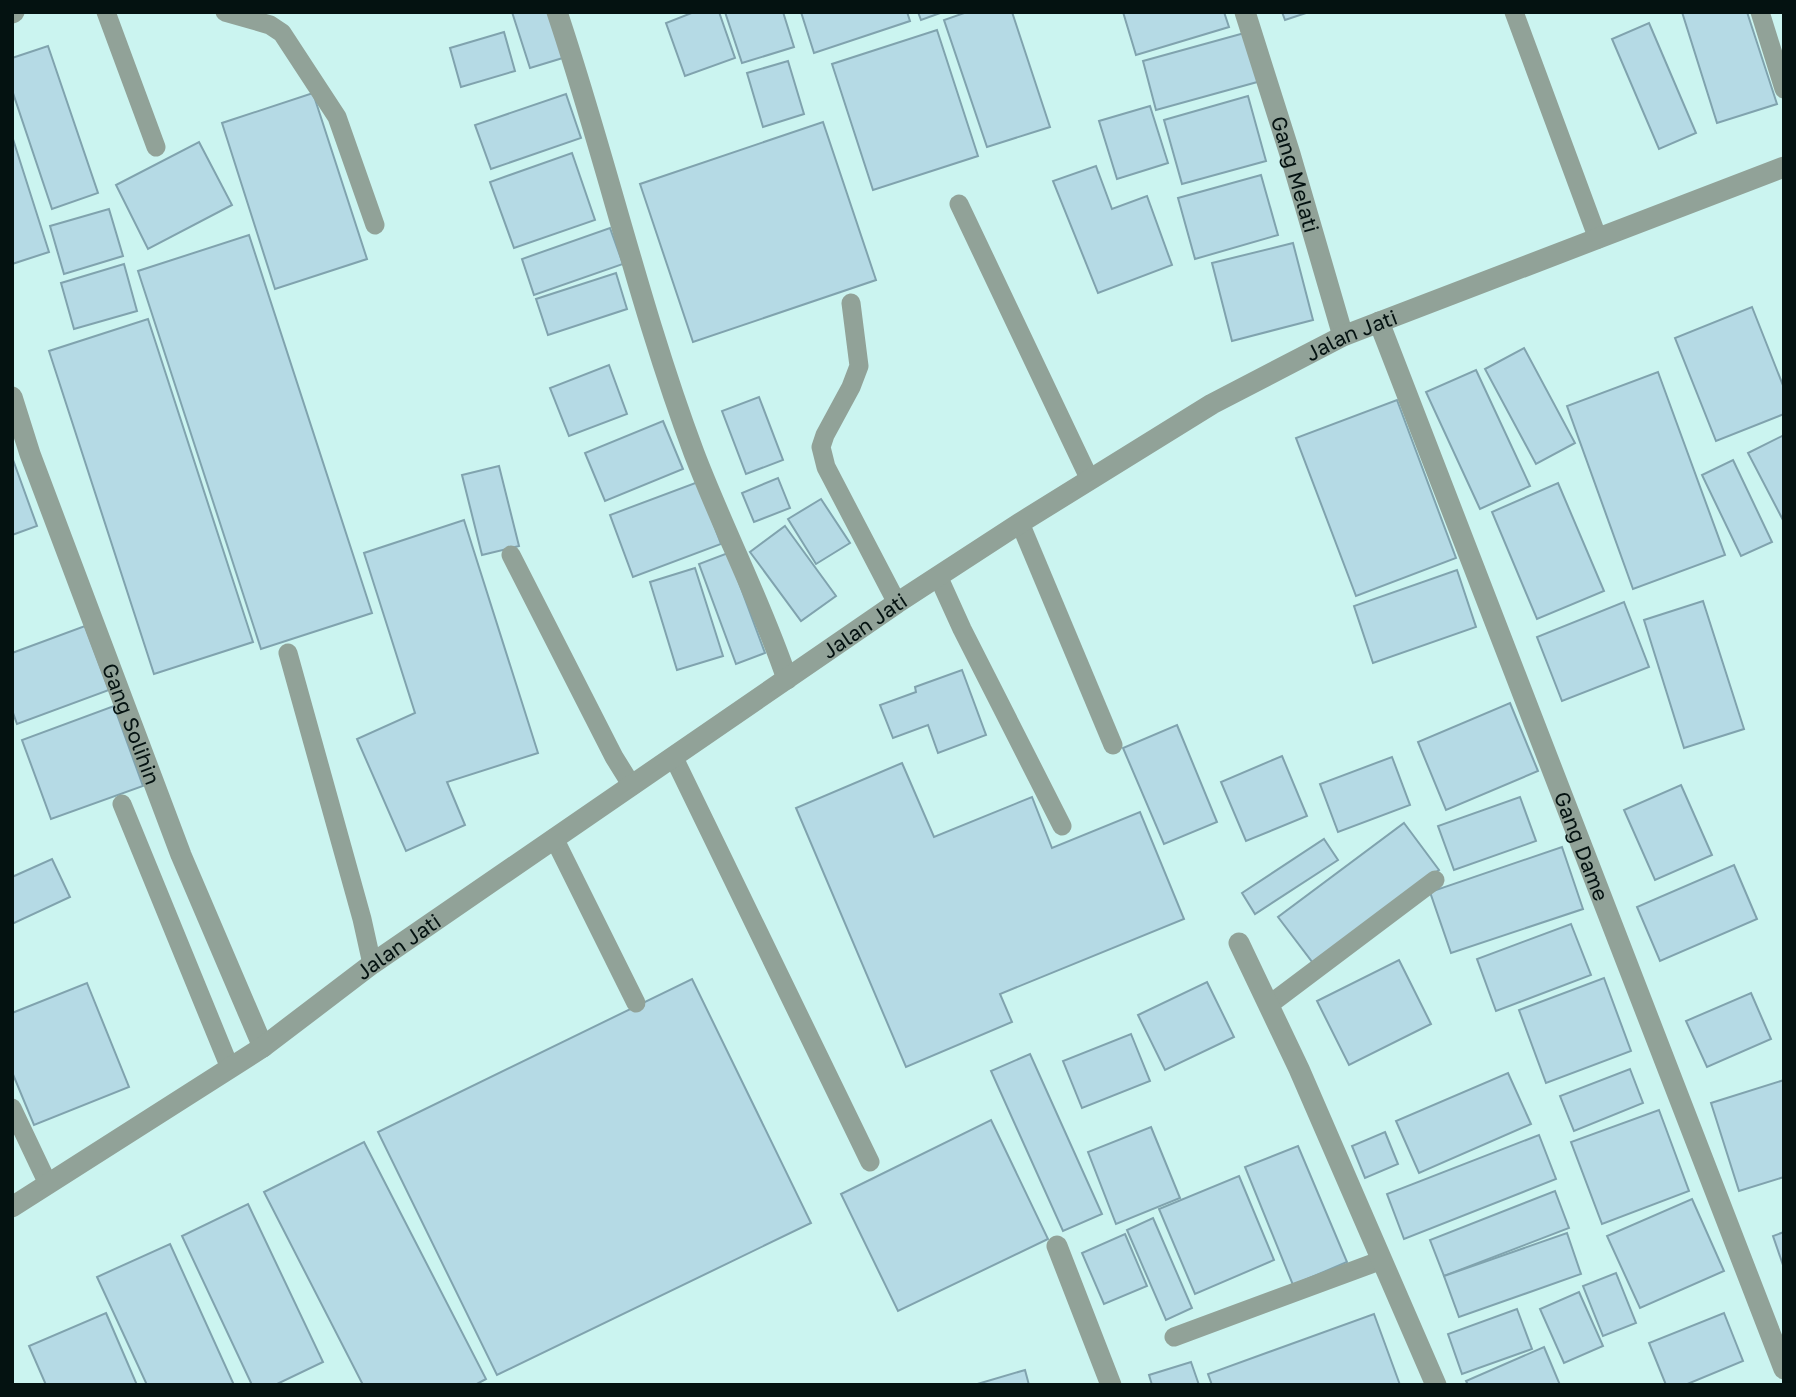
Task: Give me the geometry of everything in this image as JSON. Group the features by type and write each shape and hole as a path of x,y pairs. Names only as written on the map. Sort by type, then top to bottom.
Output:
{"street":[{"path":"557,12 624,235 695,453 771,632 787,679"},
{"name":"Gang Melati","path":"1245,12 1343,336"},
{"name":"Jalan Jati","path":"12,1207 263,1047 372,964 897,603 1212,404 1343,336 1784,167"},
{"name":"Gang Dame","path":"1379,322 1784,1369"},
{"name":"Gang Solihin","path":"12,397 30,454 181,855 263,1047"},
{"path":"1239,943 1299,1069 1436,1385"},
{"path":"1057,1246 1111,1385"}],"lane":[{"path":"106,12 156,147"},
{"path":"225,12 271,25 282,33 337,117 375,225"},
{"path":"1514,12 1598,239"},
{"path":"1760,12 1784,89"},
{"path":"959,204 1090,480"},
{"path":"851,303 859,366 821,447 826,467 897,603"},
{"path":"1020,523 1113,745"},
{"path":"511,555 614,757 632,786"},
{"path":"938,576 1062,826"},
{"path":"288,653 372,964"},
{"path":"674,758 870,1162"},
{"path":"122,804 230,1068"},
{"path":"554,838 636,1003"},
{"path":"1269,1005 1434,880"},
{"path":"12,1108 48,1184"},
{"path":"1174,1337 1382,1261"}],"building":[{"path":"512,12 551,12 566,57 530,68"},
{"path":"694,12 719,12 735,58 685,76 666,23"},
{"path":"725,12 783,12 794,47 742,63"},
{"path":"801,12 907,12 910,21 814,53"},
{"path":"918,12 943,12 921,20"},
{"path":"967,12 1012,12 1050,127 987,147 944,20"},
{"path":"1123,12 1224,12 1229,27 1136,55"},
{"path":"1282,12 1309,12 1285,20"},
{"path":"1682,12 1747,12 1777,104 1717,123"},
{"path":"1649,23 1696,133 1659,149 1612,39"},
{"path":"937,30 978,156 873,190 832,64"},
{"path":"504,32 515,71 461,87 450,48"},
{"path":"1248,32 1261,81 1156,110 1143,61"},
{"path":"48,46 98,193 52,209 12,90 12,58"},
{"path":"788,61 804,114 763,127 747,73"},
{"path":"313,93 367,259 275,289 222,123"},
{"path":"566,94 581,138 491,169 475,125"},
{"path":"1248,96 1266,161 1182,184 1164,120"},
{"path":"1150,106 1168,163 1117,179 1099,121"},
{"path":"823,122 876,280 693,342 640,184"},
{"path":"12,136 49,252 12,264"},
{"path":"199,142 232,205 148,249 116,185"},
{"path":"572,153 595,220 514,248 490,182"},
{"path":"1096,166 1112,209 1147,196 1172,265 1098,293 1053,181"},
{"path":"1261,175 1278,235 1195,259 1178,198"},
{"path":"109,209 123,256 64,274 50,226"},
{"path":"610,228 623,264 534,295 522,259"},
{"path":"249,235 372,613 261,649 138,271"},
{"path":"1293,243 1313,320 1232,341 1212,263"},
{"path":"124,264 137,311 74,329 61,283"},
{"path":"616,273 627,309 548,335 536,299"},
{"path":"1752,307 1784,388 1784,414 1716,441 1675,338"},
{"path":"148,319 253,642 154,674 49,351"},
{"path":"1524,348 1575,443 1536,464 1485,369"},
{"path":"609,365 627,414 569,436 550,388"},
{"path":"1476,370 1530,486 1480,509 1426,392"},
{"path":"1658,372 1725,555 1633,589 1567,406"},
{"path":"759,397 783,460 746,474 722,411"},
{"path":"1397,400 1456,558 1356,596 1296,438"},
{"path":"663,421 683,469 605,501 585,453"},
{"path":"1784,435 1784,522 1748,453"},
{"path":"12,457 37,526 12,535"},
{"path":"1733,460 1772,542 1741,556 1702,475"},
{"path":"499,466 519,546 482,555 462,475"},
{"path":"778,478 790,508 754,522 742,493"},
{"path":"698,482 721,544 633,577 610,515"},
{"path":"1558,483 1604,591 1537,619 1492,512"},
{"path":"821,499 850,543 816,564 788,519"},
{"path":"464,520 538,753 447,782 465,825 406,851 357,739 415,713 364,553"},
{"path":"785,526 836,596 801,621 750,552"},
{"path":"728,553 765,653 736,664 699,564"},
{"path":"695,568 723,656 677,670 650,582"},
{"path":"1457,570 1476,627 1373,663 1354,606"},
{"path":"1703,601 1744,729 1684,748 1644,620"},
{"path":"1624,602 1649,667 1562,701 1537,637"},
{"path":"85,626 109,690 17,724 12,710 12,653"},
{"path":"962,670 986,735 938,753 928,725 893,738 880,705 916,692 915,687"},
{"path":"1510,703 1538,771 1446,810 1418,742"},
{"path":"114,706 143,786 51,819 22,740"},
{"path":"1177,725 1217,822 1164,844 1123,748"},
{"path":"1282,756 1307,816 1246,841 1221,782"},
{"path":"1392,757 1410,805 1338,832 1320,784"},
{"path":"902,763 934,837 1032,797 1052,848 1140,812 1184,919 1000,994 1012,1022 906,1067 796,808"},
{"path":"1681,785 1712,855 1655,880 1624,810"},
{"path":"1520,797 1536,841 1454,870 1438,826"},
{"path":"1404,823 1439,870 1313,963 1278,917"},
{"path":"1324,839 1338,860 1255,914 1242,893"},
{"path":"1562,847 1583,909 1451,953 1430,892"},
{"path":"52,859 70,897 12,924 12,877"},
{"path":"1734,865 1757,919 1660,961 1637,907"},
{"path":"1571,924 1591,975 1496,1011 1477,959"},
{"path":"1399,960 1431,1024 1349,1065 1317,1001"},
{"path":"1604,978 1631,1051 1546,1083 1519,1010"},
{"path":"692,979 811,1223 497,1375 378,1132"},
{"path":"1207,982 1234,1037 1165,1070 1138,1015"},
{"path":"87,983 129,1087 34,1125 12,1072 12,1013"},
{"path":"1751,993 1771,1039 1707,1067 1686,1021"},
{"path":"1131,1034 1150,1081 1082,1108 1063,1061"},
{"path":"1030,1054 1102,1214 1063,1231 991,1071"},
{"path":"1630,1069 1643,1103 1574,1131 1560,1096"},
{"path":"1508,1073 1531,1124 1419,1173 1396,1121"},
{"path":"1784,1080 1784,1177 1739,1191 1711,1103"},
{"path":"1659,1110 1689,1191 1602,1224 1571,1142"},
{"path":"991,1120 1048,1239 898,1311 841,1194"},
{"path":"1151,1127 1180,1198 1116,1224 1088,1152"},
{"path":"1385,1132 1398,1164 1365,1178 1352,1146"},
{"path":"1539,1135 1556,1179 1404,1239 1387,1194"},
{"path":"364,1142 486,1379 475,1385 363,1385 264,1192"},
{"path":"1298,1146 1347,1262 1293,1285 1245,1167"},
{"path":"1239,1176 1274,1260 1195,1294 1159,1209"},
{"path":"1555,1191 1569,1228 1444,1276 1430,1240"},
{"path":"1692,1199 1724,1271 1640,1308 1607,1236"},
{"path":"248,1204 323,1362 275,1385 252,1385 182,1236"},
{"path":"1153,1218 1192,1308 1166,1320 1127,1230"},
{"path":"1784,1232 1784,1268 1773,1236"},
{"path":"1567,1233 1581,1274 1459,1317 1444,1276"},
{"path":"1125,1234 1147,1286 1104,1304 1082,1253"},
{"path":"170,1244 234,1385 147,1385 97,1277"},
{"path":"1616,1273 1636,1323 1603,1336 1583,1286"},
{"path":"1579,1292 1603,1346 1564,1363 1540,1309"},
{"path":"1517,1309 1532,1349 1462,1374 1448,1334"},
{"path":"106,1313 137,1385 46,1385 29,1346"},
{"path":"1724,1313 1743,1361 1685,1385 1666,1385 1649,1343"},
{"path":"1374,1314 1400,1385 1212,1385 1208,1374"},
{"path":"1544,1347 1560,1385 1468,1385 1466,1381"},
{"path":"1191,1362 1199,1385 1152,1385 1149,1375"},
{"path":"1025,1370 1029,1385 974,1385"}]}
